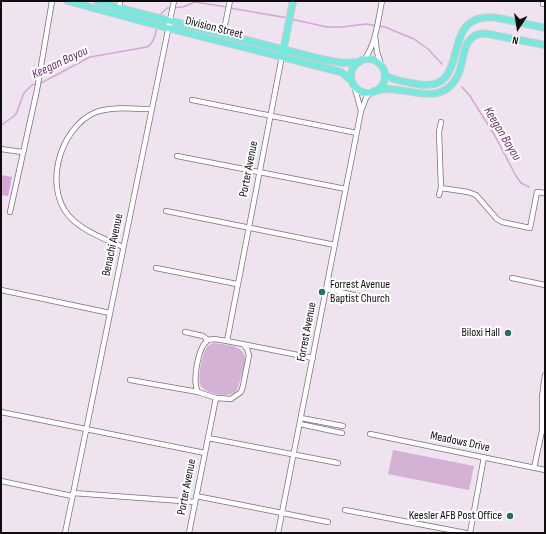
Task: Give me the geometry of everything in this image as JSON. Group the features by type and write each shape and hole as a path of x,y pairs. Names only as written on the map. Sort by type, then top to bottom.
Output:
{"main road":[{"name":"Division Street","path":"68,1 342,72 353,83"},
{"name":"Division Street","path":"97,1 119,8 336,62 361,61"},
{"name":"Porter Avenue","path":"282,56 293,1"},
{"path":"385,75 392,79 416,84 427,86 435,85 448,76 452,66 458,39 464,29 473,21 491,17 545,28"},
{"path":"372,92 382,85 385,75 382,67 374,61 361,61 352,70 353,83 361,91 372,92 390,89 422,94 435,94 442,92 451,86 459,74 470,38 478,34 488,34 545,45"}],"street":[{"path":"10,212 22,152 37,90 52,1"},
{"path":"119,8 120,1"},
{"path":"361,61 370,51 376,32 382,1"},
{"name":"Benachi Avenue","path":"65,533 174,2"},
{"path":"223,34 230,2"},
{"path":"376,32 377,52 382,67"},
{"name":"Porter Avenue","path":"227,341 282,56"},
{"name":"Forrest Avenue","path":"353,83 361,111"},
{"name":"Forrest Avenue","path":"278,533 361,111 366,98 372,92"},
{"path":"192,100 357,133"},
{"path":"123,247 84,228 74,221 67,213 59,196 57,180 59,160 64,146 72,132 85,118 104,110 151,109"},
{"path":"439,196 441,188 439,132 441,122"},
{"path":"1,149 22,152"},
{"path":"177,156 346,189"},
{"path":"441,188 468,192 476,195 497,220 530,228 538,192 545,193"},
{"path":"166,212 335,245"},
{"path":"156,268 237,284"},
{"path":"512,278 545,285"},
{"path":"326,289 363,297"},
{"path":"1,290 110,313"},
{"path":"185,332 203,336 208,340"},
{"path":"198,392 194,383 198,360 202,346 208,340 214,339 227,341 313,358"},
{"path":"130,380 198,392 216,398 231,399 241,392 249,355 247,349 242,344"},
{"path":"534,468 542,431 542,397 545,375"},
{"name":"Porter Avenue","path":"189,533 216,398"},
{"path":"1,412 205,453"},
{"path":"301,418 344,426"},
{"path":"300,424 342,433"},
{"name":"Meadows Drive","path":"370,434 545,470"},
{"path":"208,438 338,463"},
{"path":"470,533 484,457"},
{"path":"1,481 73,495 195,502"},
{"path":"196,496 328,522"},
{"path":"345,510 466,533"}],"shaded area":[{"path":"1,175 12,177 8,196 1,195"},
{"path":"214,343 237,347 245,357 239,385 232,394 223,395 212,393 201,386 200,372 202,359 208,346"},
{"path":"393,450 474,466 469,490 388,474"}],"waterway":[{"name":"Keegan Bayou","path":"160,17 167,8 183,7 195,2 227,7"},
{"name":"Keegan Bayou","path":"230,8 288,18"},
{"name":"Keegan Bayou","path":"291,19 327,27 366,24 385,27 414,39 428,49 442,64"},
{"name":"Keegan Bayou","path":"1,125 16,114 24,93 32,85 43,82 90,57 147,47 153,41 157,28"},
{"name":"Keegan Bayou","path":"462,87 470,96 495,136 516,176 521,183 529,187"}],"place":[{"name":"Forrest Avenue Baptist Church","path":"322,292"},
{"name":"Biloxi Hall","path":"508,333"},
{"name":"Keesler AFB Post Office","path":"510,516"}]}
